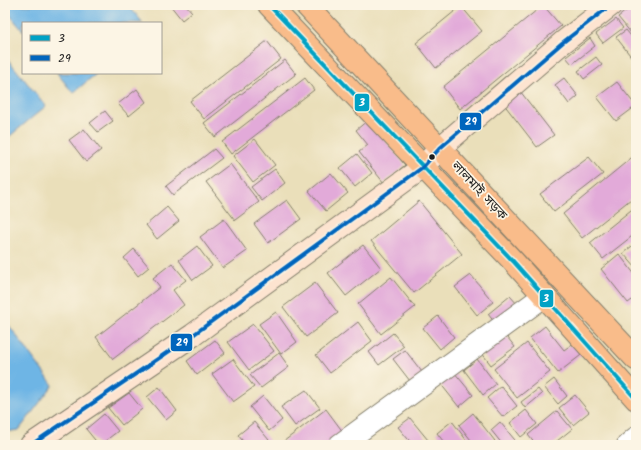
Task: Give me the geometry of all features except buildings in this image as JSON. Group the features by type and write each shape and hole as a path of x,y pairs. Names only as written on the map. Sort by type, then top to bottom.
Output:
{"main road":[{"name":"লালমাই সড়ক","path":"269,5 513,261 636,399"},
{"name":"লালমাই সড়ক","path":"306,5 636,359"},
{"path":"31,445 194,335 423,167 440,148 562,43 611,5"}],"street":[{"path":"340,445 544,296"},
{"path":"628,445 636,438"}],"water":[{"path":"5,5 128,5 142,22 22,22 22,30 5,9"},
{"path":"5,56 46,106 5,140"},
{"path":"58,74 96,74 73,93"},
{"path":"5,320 53,385 19,430 5,432"}],"transit line":[{"name":"3","path":"269,5 513,261 636,399"},
{"name":"29","path":"31,445 193,335 423,167 440,148 562,43 611,5"}]}
